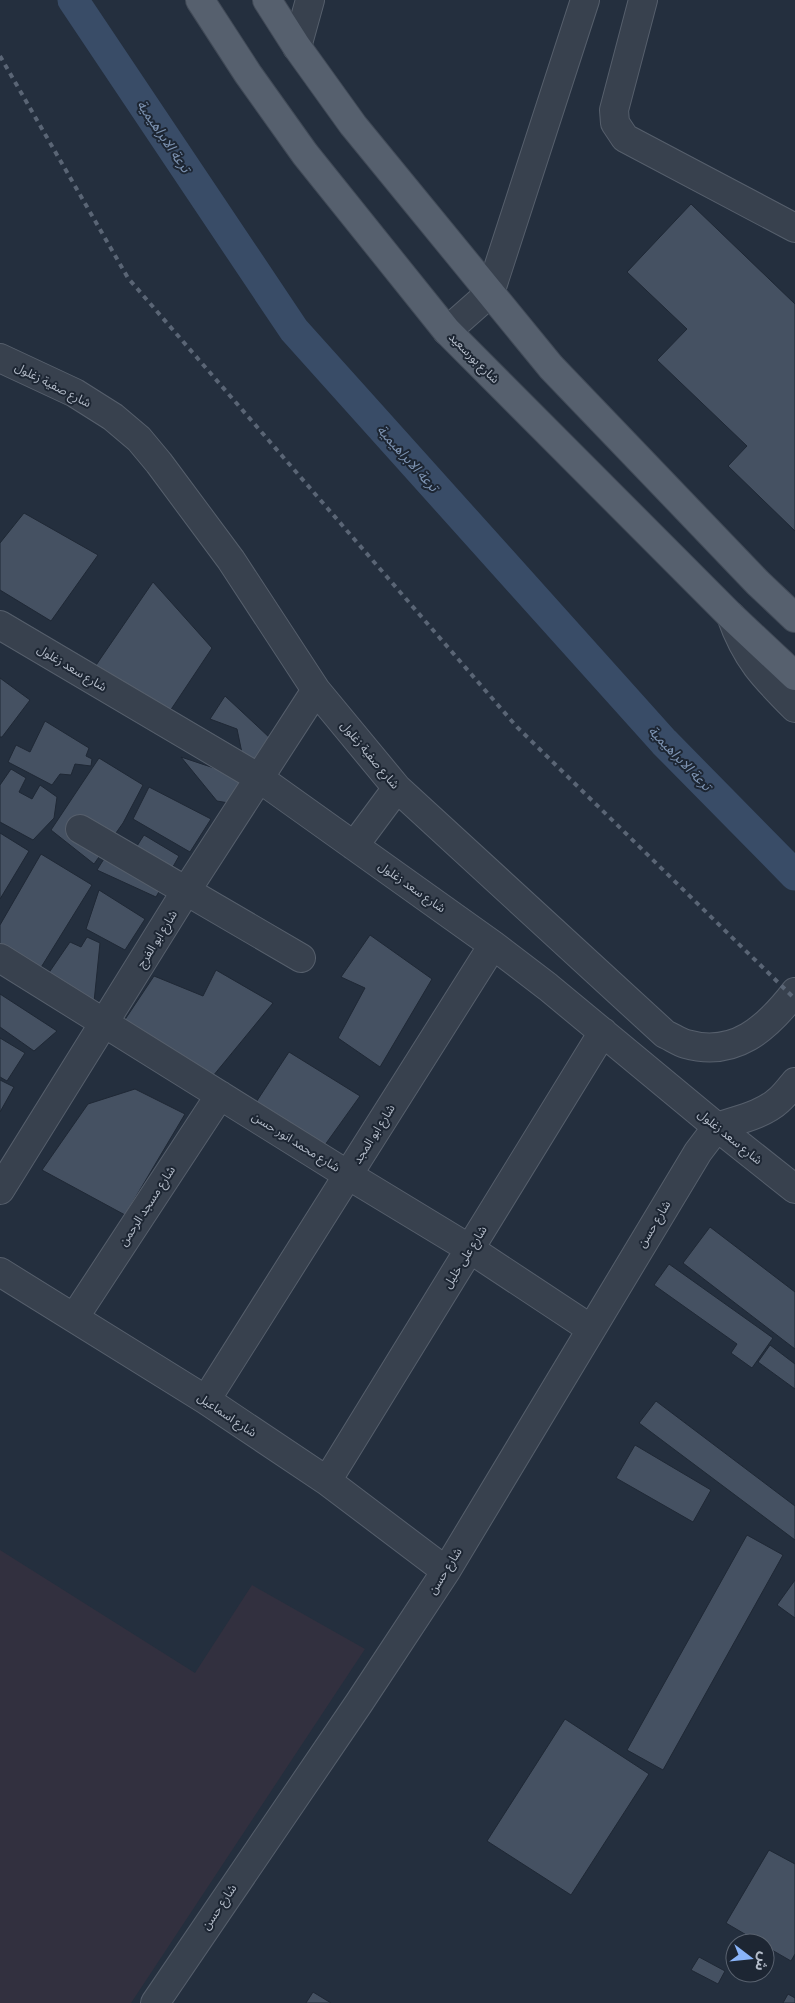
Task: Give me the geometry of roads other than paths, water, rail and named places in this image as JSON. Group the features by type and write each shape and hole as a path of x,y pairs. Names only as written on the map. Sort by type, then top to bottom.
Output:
{"main road":[{"name":"شارع بورسعيد","path":"200,0 248,74 305,154 448,331 731,616 795,676"},
{"path":"267,0 297,47 353,124 551,367 583,403 758,583 795,618"}],"street":[{"path":"297,47 310,0"},
{"path":"448,331 490,293 585,0"},
{"path":"643,0 614,110 615,123 625,138 795,228"},
{"name":"شارع صفية زغلول","path":"0,358 75,394 113,417 139,439 231,560 316,690 397,788 665,1034 685,1044 707,1048 730,1045 751,1037 769,1022 793,994"},
{"path":"731,616 739,638 751,660 765,678 795,708"},
{"name":"شارع سعد زغلول","path":"2,632 258,778 493,944 795,1189"},
{"name":"شارع ابو الفرج","path":"0,1190 186,891 316,690"},
{"path":"354,846 397,788"},
{"path":"80,829 301,958"},
{"name":"شارع ابو المجد","path":"206,1400 493,944"},
{"path":"548,987 576,954"},
{"name":"شارع محمد انور حسن","path":"0,958 470,1249 591,1329"},
{"name":"شارع على خليل","path":"326,1481 603,1032"},
{"path":"717,1127 751,1116 766,1108 778,1101 795,1082"},
{"name":"شارع مسجد الرحمن","path":"74,1318 220,1095"},
{"name":"شارع حسن","path":"156,2003 446,1571 698,1152 717,1127"},
{"name":"شارع اسماعيل","path":"0,1272 206,1400 326,1481 446,1571"}],"waterway":[{"name":"ترعة الابراهيمية","path":"73,0 294,330 664,742 795,875"}],"railway":[{"path":"0,56 128,278 517,727 795,999"}]}
